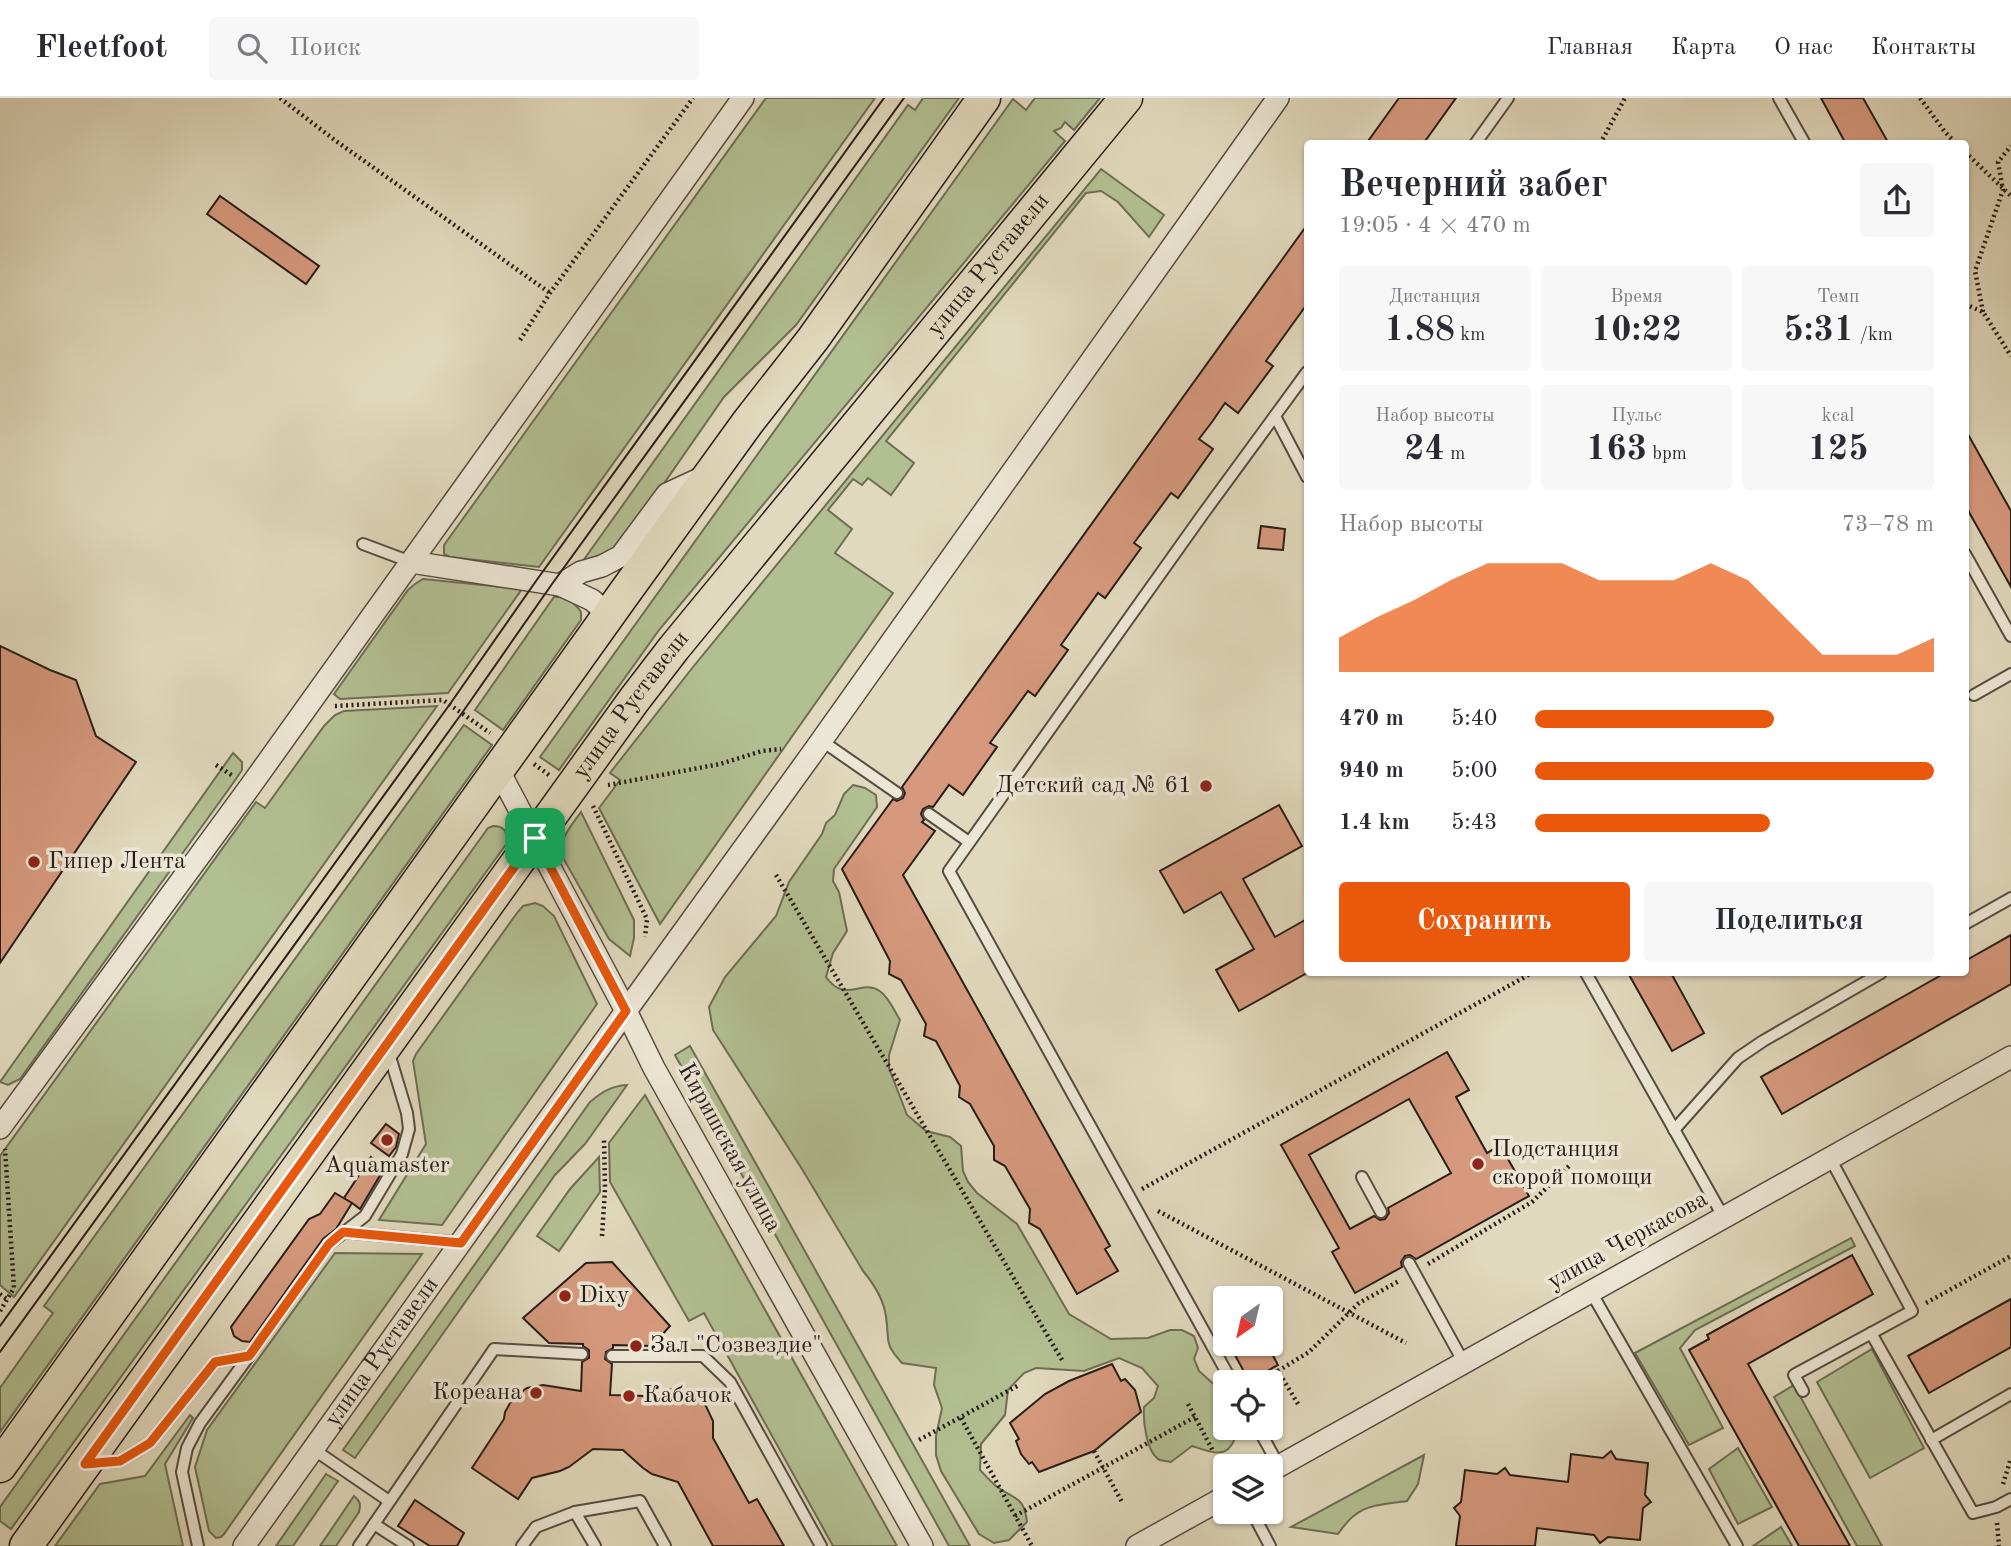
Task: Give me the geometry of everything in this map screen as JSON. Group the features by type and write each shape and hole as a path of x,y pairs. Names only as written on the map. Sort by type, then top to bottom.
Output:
{"main road":[{"path":"0,1466 747,422 813,339 984,98"},
{"name":"улица Руставели","path":"26,1546 634,700 1126,98"}],"street":[{"path":"0,1128 10,1108 411,562 743,98"},
{"name":"улица Руставели","path":"244,1546 1278,98"},
{"path":"560,585 580,572 602,566 621,556 667,494 710,474"},
{"path":"411,562 560,585 592,600 609,615"},
{"name":"Киришская улица","path":"499,771 654,1068 922,1546"},
{"name":"улица Черкасова","path":"1283,1465 2011,1057"},
{"path":"1137,1546 1213,1504"}],"lane":[{"path":"1478,140 1508,98"},
{"path":"1779,98 1803,140"},
{"path":"1226,1370 948,871 1304,376"},
{"path":"1275,416 1304,471"},
{"path":"363,544 411,562"},
{"path":"1969,561 2011,636"},
{"path":"1974,695 2011,674"},
{"path":"821,740 897,793"},
{"path":"929,814 969,842"},
{"path":"1969,923 2011,898"},
{"path":"1588,976 1724,1217"},
{"path":"1674,1130 1738,1058 1876,976"},
{"path":"198,1546 182,1472 187,1448 200,1423 329,1244 365,1216 402,1154 409,1129 407,1113 386,1044"},
{"path":"1803,1391 1794,1375 1912,1311 1830,1158"},
{"path":"1362,1177 1381,1212"},
{"path":"343,1232 461,1243"},
{"path":"1409,1263 1464,1363"},
{"path":"1591,1292 1737,1546"},
{"path":"1871,1333 1973,1513 1996,1507 2011,1499"},
{"path":"359,1546 494,1349 582,1354"},
{"path":"85,1464 120,1461 150,1443 215,1362 249,1356"},
{"path":"612,1356 703,1356 730,1382 821,1546"},
{"path":"1931,1440 2011,1394"},
{"path":"313,1450 389,1501"},
{"path":"522,1546 536,1527 575,1512 640,1501 665,1546"},
{"path":"575,1512 595,1546"},
{"path":"374,1524 408,1546"},
{"path":"1258,1524 1270,1546"}],"path":[{"path":"280,98 550,293"},
{"path":"520,340 550,293 693,98"},
{"path":"1602,140 1625,98"},
{"path":"1920,98 1953,140"},
{"path":"2011,146 1998,162 2003,190 1975,271 1983,312 2011,356"},
{"path":"1969,156 2011,196"},
{"path":"1969,306 1983,312"},
{"path":"328,715 336,705 443,699 500,739"},
{"path":"608,785 720,764 762,751 782,749"},
{"path":"534,764 553,778"},
{"path":"216,765 236,779"},
{"path":"600,796 592,807 647,919 645,937"},
{"path":"776,875 1062,1360"},
{"path":"1129,1196 1527,976"},
{"path":"0,1311 14,1288 5,1150 10,1108"},
{"path":"602,1236 604,1138"},
{"path":"1129,1196 1406,1343"},
{"path":"1912,1311 2011,1256"},
{"path":"0,1294 8,1300"},
{"path":"1283,1379 1298,1404"},
{"path":"919,1440 1019,1385"},
{"path":"1188,1404 1213,1451"},
{"path":"1015,1516 1195,1417"},
{"path":"961,1418 1032,1546"},
{"path":"1094,1451 1122,1502"}],"green space":[{"path":"766,98 875,98 539,567 450,557 444,554 444,545"},
{"path":"923,98 959,98 796,325 724,397 624,541 606,555 580,565 908,105 915,110"},
{"path":"1035,98 1100,98 1074,130 1065,122 1061,128 1054,131 1065,141 659,630 559,770 540,757 1013,99 1026,110"},
{"path":"1101,169 1164,215 1149,237 1118,202 1101,191 1086,193 886,441 914,463 891,495 868,478 862,485 853,479 828,510 852,529 835,553 893,593 660,924 599,808 620,780 610,773 693,667"},
{"path":"423,579 522,589 448,693 340,699 334,694 408,590"},
{"path":"554,597 573,603 581,612 581,620 503,730 475,710"},
{"path":"437,706 14,1297 0,1285 0,1156 256,802 265,808 324,726 335,715 344,711"},
{"path":"464,725 492,745 0,1432 0,1388 53,1313 44,1306"},
{"path":"233,753 242,762 242,770 236,779 20,1079 8,1085 0,1082"},
{"path":"853,785 865,788 876,795 877,807 834,869 833,881 839,892 847,931 833,953 826,977 840,989 874,988 892,1005 900,1020 889,1055 889,1068 907,1115 926,1131 950,1137 961,1146 963,1171 968,1182 977,1193 1017,1224 1069,1314 1111,1339 1148,1338 1170,1330 1182,1330 1194,1336 1198,1348 1194,1359 1199,1371 1213,1384 1213,1440 1234,1440 1225,1451 1214,1452 1192,1446 1171,1462 1160,1460 1151,1451 1144,1413 1144,1407 1154,1398 1158,1386 1142,1368 1119,1358 1084,1371 1036,1368 1024,1373 1008,1390 1005,1415 981,1444 980,1470 996,1486 1021,1502 1026,1513 1027,1522 1009,1540 994,1543 979,1534 941,1471 936,1455 936,1436 942,1408 934,1385 936,1368 902,1363 892,1350 888,1342 885,1311 878,1292 713,1030 709,1007 725,977 776,916 789,882 822,834 826,823 835,815 844,794"},
{"path":"581,812 634,920 630,956 609,939 562,856 564,838"},
{"path":"493,826 505,831 507,843 11,1529 0,1521 0,1507 488,828"},
{"path":"535,903 554,916 597,1004 442,1225 379,1220 426,1144 413,1061 416,1054 517,913 523,906"},
{"path":"690,1046 970,1546 949,1546 675,1055"},
{"path":"627,1085 585,1144 555,1175 355,1458 343,1450 590,1102 607,1090"},
{"path":"645,1095 897,1546 833,1546 704,1313 689,1321 610,1182 609,1143"},
{"path":"599,1157 600,1192 559,1251 537,1236 570,1189"},
{"path":"1851,1238 1855,1246 1695,1330 1680,1348 1723,1428 1689,1445 1635,1353"},
{"path":"335,1253 422,1254 224,1534 216,1538 209,1531 195,1467 207,1430"},
{"path":"1872,1349 1924,1448 1870,1478 1817,1382"},
{"path":"1794,1385 1882,1546 1857,1546 1774,1397"},
{"path":"190,1415 193,1418 165,1464 183,1546 55,1546 100,1484 145,1476"},
{"path":"1738,1448 1772,1507 1738,1524 1709,1469"},
{"path":"1424,1455 1418,1484 1407,1501 1376,1505 1360,1511 1338,1534 1291,1527"},
{"path":"326,1474 338,1481 293,1546 276,1546"},
{"path":"354,1496 360,1503 359,1512 336,1546 320,1546"},
{"path":"1781,1527 1792,1546 1753,1546"}],"building":[{"path":"1399,98 1456,98 1426,140 1369,140"},
{"path":"1821,98 1863,98 1887,140 1844,140"},
{"path":"220,196 319,266 306,284 207,214"},
{"path":"1304,229 1304,308 1266,361 1273,366 1238,413 1225,403 1199,439 1213,449 1178,498 1171,493 1134,543 1141,548 1105,598 1098,593 1061,645 1068,650 1035,696 1028,691 990,743 997,747 963,795 949,785 933,807 923,809 922,822 935,831 903,875 1110,1246 1105,1249 1118,1271 1077,1294 1040,1229 1029,1223 1030,1209 1005,1166 994,1160 994,1146 970,1104 959,1097 960,1086 936,1041 924,1036 926,1024 901,980 889,974 890,961 842,869 893,799 897,801 903,798 905,793 902,787"},
{"path":"1969,436 2011,511 2011,587 1969,512"},
{"path":"1261,526 1285,529 1283,550 1258,548"},
{"name":"Гипер Лента","path":"0,646 76,680 96,736 136,762 0,963"},
{"path":"1279,805 1302,846 1243,879 1275,937 1304,921 1304,975 1239,1011 1216,970 1254,949 1221,892 1184,913 1160,871"},
{"path":"2011,935 2011,984 1782,1114 1761,1077 1940,976 1969,976 1969,959"},
{"path":"1630,976 1673,976 1704,1033 1672,1051"},
{"name":"Подстанция скорой помощи","path":"1447,1052 1469,1090 1456,1097 1487,1153 1500,1145 1529,1196 1416,1259 1410,1255 1405,1256 1401,1262 1402,1267 1355,1293 1332,1252 1339,1248 1281,1145","holes":["1409,1099 1451,1173 1388,1208 1389,1213 1385,1219 1380,1220 1374,1216 1350,1229 1309,1155"]},
{"name":"Aquamaster","path":"386,1124 399,1134 396,1147 389,1156 371,1143"},
{"path":"371,1157 385,1167 360,1209 344,1198"},
{"path":"335,1193 352,1203 336,1229 323,1239 250,1342 234,1336 231,1327 309,1219 320,1214"},
{"path":"1852,1255 1873,1294 1748,1364 1850,1546 1799,1546 1689,1350 1709,1339 1707,1335"},
{"path":"612,1262 670,1326 652,1346 613,1345 613,1348 606,1352 605,1359 612,1364 610,1395 646,1396 661,1390 678,1389 693,1395 706,1406 713,1421 713,1438 749,1503 757,1499 784,1546 713,1546 678,1482 652,1474 623,1450 593,1449 569,1467 532,1478 518,1499 472,1468 504,1419 513,1398 527,1388 543,1385 581,1391 582,1362 589,1358 589,1350 583,1344 549,1343 523,1318 586,1263"},
{"path":"2011,1299 2011,1347 1929,1393 1908,1356"},
{"path":"1235,1356 1273,1356 1278,1365 1269,1370 1243,1370"},
{"path":"1112,1364 1121,1381 1125,1379 1135,1390 1141,1412 1094,1451 1039,1472 1032,1462 1029,1464 1021,1454 1016,1441 1019,1439 1010,1423 1045,1394"},
{"path":"1611,1451 1616,1459 1648,1463 1645,1495 1651,1502 1643,1508 1640,1540 1608,1537 1600,1543 1594,1535 1537,1528 1535,1546 1456,1546 1460,1516 1454,1508 1461,1502 1465,1470 1497,1474 1505,1468 1510,1475 1568,1482 1571,1454 1603,1458"},
{"path":"415,1500 464,1533 457,1546 430,1546 398,1526"}],"tram line":[{"path":"0,1326 884,98"},
{"path":"0,1352 904,98"}],"place":[{"name":"Детский сад № 61","path":"1206,786"},
{"name":"Гипер Лента","path":"34,862"},
{"name":"Aquamaster","path":"387,1140"},
{"name":"Подстанция скорой помощи","path":"1478,1164"},
{"name":"Dixy","path":"565,1296"},
{"name":"Зал \"Созвездие\"","path":"636,1346"},
{"name":"Кореана","path":"536,1393"},
{"name":"Кабачок","path":"629,1396"}],"route":[{"path":"535,838 626,1011 461,1243 343,1232 329,1244 249,1356 215,1362 150,1443 120,1461 85,1464 386,1044 535,838"}]}
